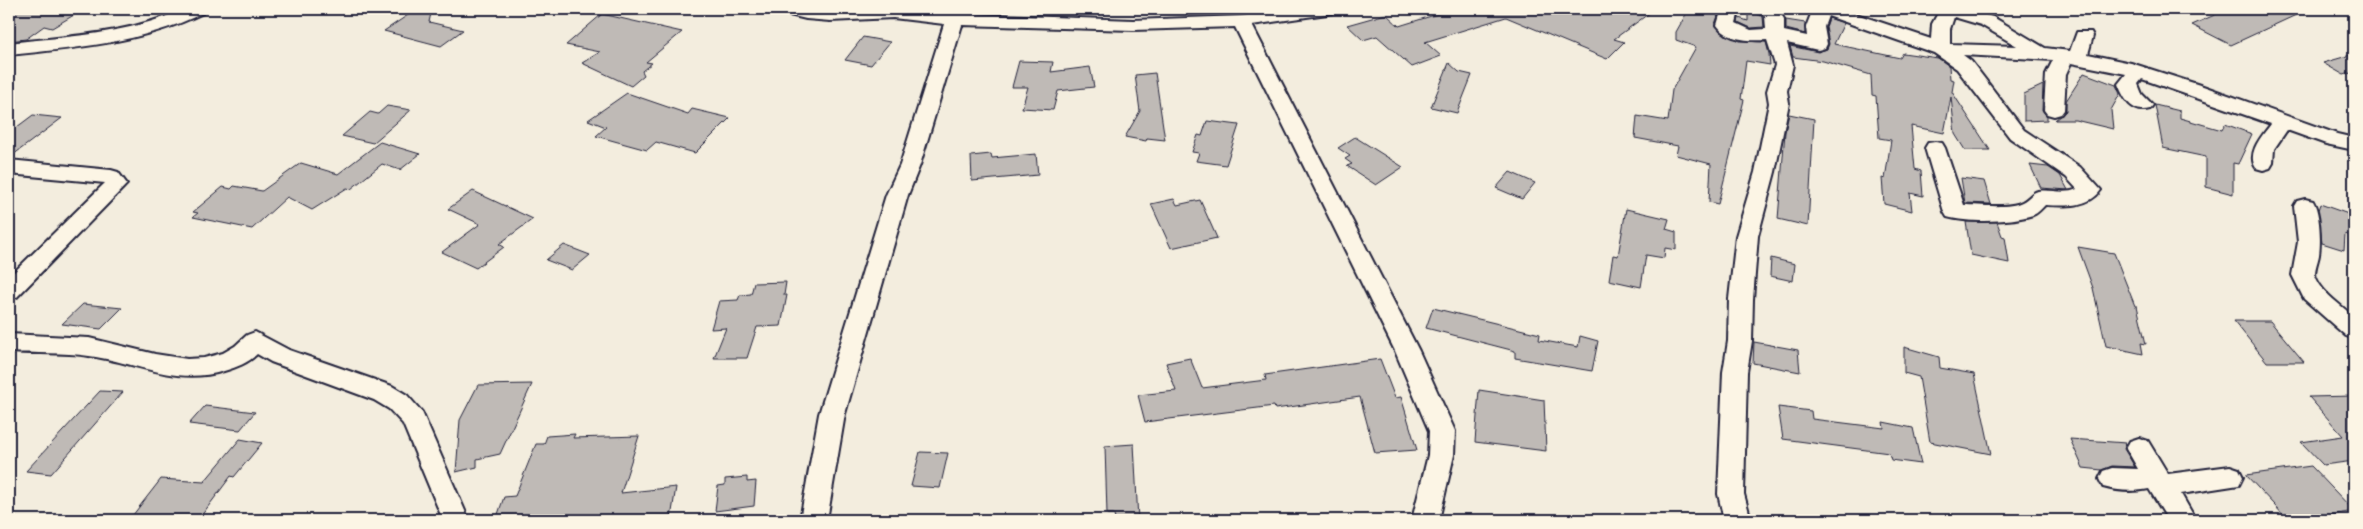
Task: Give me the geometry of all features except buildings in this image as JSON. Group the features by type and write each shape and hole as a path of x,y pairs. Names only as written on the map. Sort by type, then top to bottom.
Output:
{"street":[{"path":"9,49 142,32 168,23 197,9"},
{"path":"787,9 806,14 830,16 893,13 955,14 1133,25 1241,21 1326,9"},
{"path":"1721,9 1729,15 1726,25 1743,34 1754,36 1764,32 1818,44 1815,27 1823,9 1941,49 1964,65 2016,134 2073,172 2090,190 2085,195 2074,199 2040,198 2028,209 1995,213 1955,212 1935,148"},
{"path":"1737,520 1731,494 1735,372 1740,341 1741,299 1747,236 1764,172 1779,103 1777,91 1784,65 1775,35 1776,23 1774,15 1770,11 1763,9"},
{"path":"1941,49 1939,33 1946,10 1974,13 2042,53"},
{"path":"813,520 832,414 866,294 880,257 897,195 910,165 955,14"},
{"path":"1241,21 1407,351 1442,431 1441,455 1426,520"},
{"path":"2054,110 2056,74 2071,57 2084,36"},
{"path":"1941,49 2042,53 2071,57 2138,72 2196,90 2332,140 2354,144"},
{"path":"2138,72 2128,84 2133,97 2143,105"},
{"path":"2263,163 2264,149 2282,122"},
{"path":"9,167 93,174 111,177 116,184 9,291"},
{"path":"2305,206 2303,212 2309,228 2309,256 2303,275 2312,293 2354,330"},
{"path":"9,344 90,347 131,356 166,367 194,369 206,368 245,353 255,341 280,356 384,393 398,402 414,419 456,520"},
{"path":"2139,448 2182,520"},
{"path":"2112,480 2158,482 2230,477"}]}
